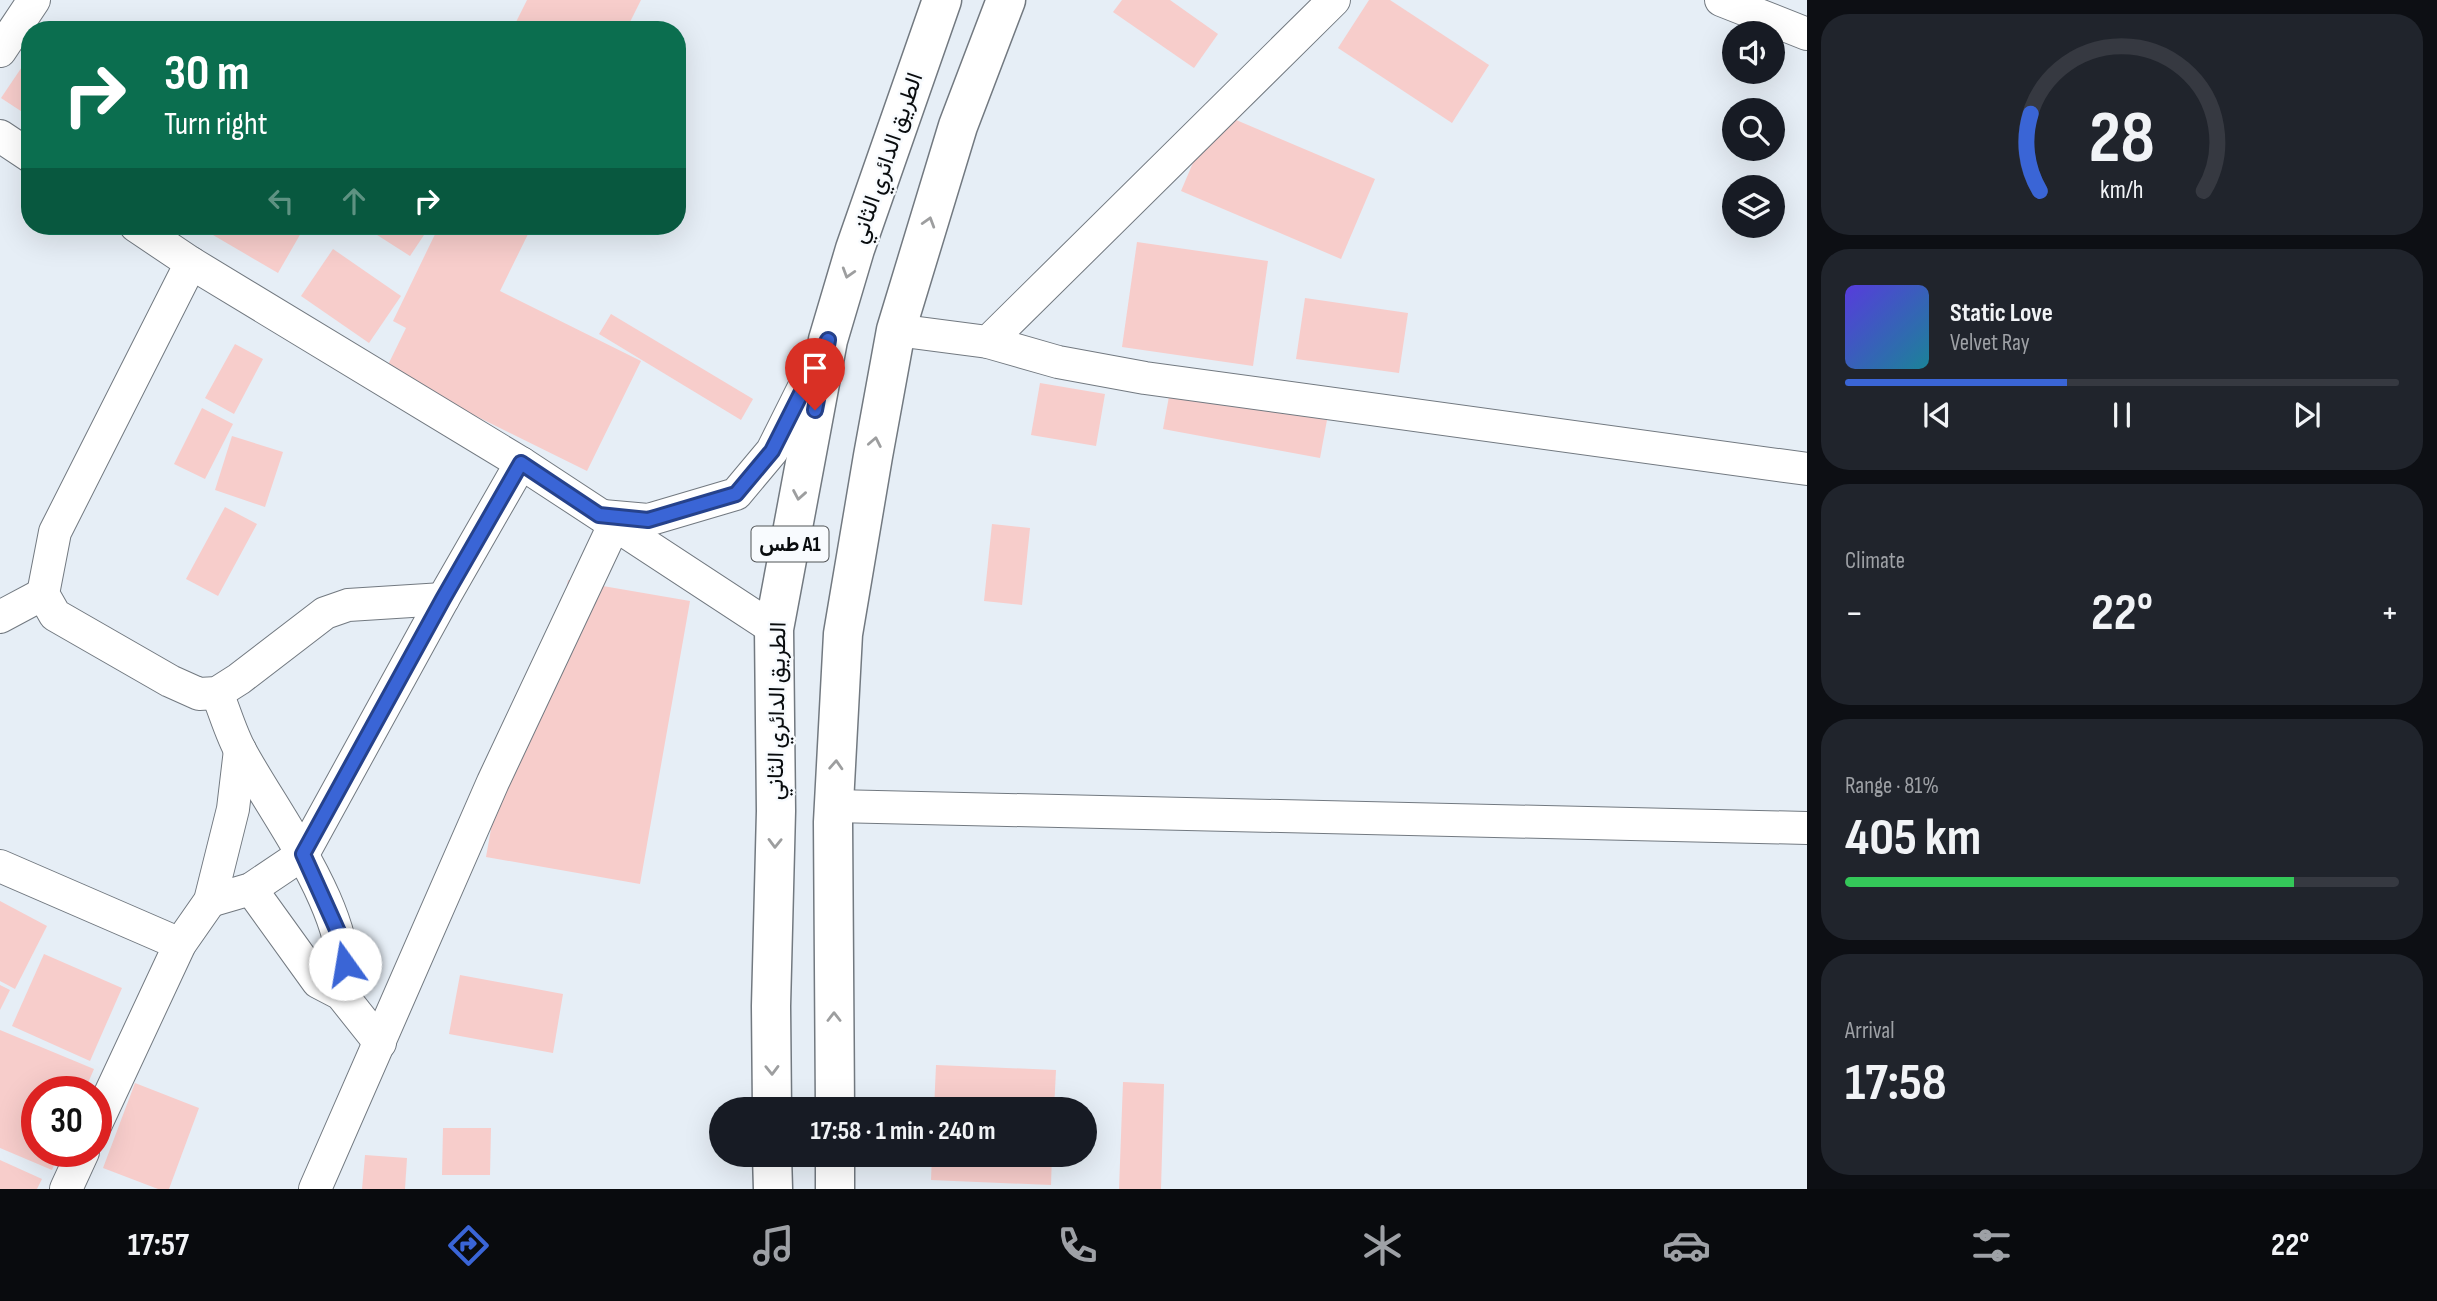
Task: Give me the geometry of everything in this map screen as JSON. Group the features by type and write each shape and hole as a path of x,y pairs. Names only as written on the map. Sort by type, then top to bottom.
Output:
{"highway":[{"name":"الطريق الدائري الثاني","path":"772,1097 771,1006 776,811 774,629 828,340 859,237 942,0"},
{"name":"طس A1","path":"835,1097 834,806 843,634 896,330 958,126 1006,0"},
{"path":"772,1167 773,1189"},
{"path":"835,1167 835,1189"}],"street":[{"path":"0,51 34,0"},
{"path":"988,342 1334,0"},
{"path":"1721,0 1807,34"},
{"path":"0,136 21,150"},
{"path":"149,235 191,263 521,463 774,629"},
{"path":"191,263 55,532 43,594 55,615 199,694 217,693 239,679 325,613 348,605 443,599"},
{"path":"896,330 988,342 1058,362 1145,378 1807,469"},
{"path":"606,520 648,520 736,494 772,451 828,340"},
{"path":"210,901 251,889 303,854 521,463"},
{"path":"315,1189 606,520"},
{"path":"0,617 43,594"},
{"path":"217,693 240,750 303,854 339,934 345,964 341,995"},
{"path":"112,1090 180,944 210,901 233,809 240,750"},
{"path":"834,806 1807,828"},
{"path":"0,866 180,944"},
{"path":"251,889 317,982 341,995 380,1043"},
{"path":"66,1189 76,1167"}],"building":[{"path":"527,0 641,0 630,21 516,21"},
{"path":"1122,0 1170,0 1218,34 1194,68 1113,12"},
{"path":"1369,0 1390,0 1489,65 1452,123 1338,48"},
{"path":"21,68 21,111 1,98"},
{"path":"1215,111 1375,179 1341,259 1181,191"},
{"path":"213,235 300,235 278,273"},
{"path":"377,235 424,235 410,256"},
{"path":"435,235 528,235 500,291 641,361 587,471 385,371 406,328 393,321"},
{"path":"1137,242 1268,261 1253,366 1122,347"},
{"path":"333,249 401,296 369,343 301,296"},
{"path":"1305,298 1408,313 1399,373 1296,359"},
{"path":"611,314 753,399 741,420 599,334"},
{"path":"235,344 263,359 234,414 205,398"},
{"path":"1040,383 1105,394 1096,446 1031,435"},
{"path":"1170,391 1327,420 1320,458 1163,429"},
{"path":"202,408 233,424 205,479 174,464"},
{"path":"232,436 283,452 265,507 215,490"},
{"path":"225,507 257,524 218,596 186,579"},
{"path":"992,524 1030,528 1022,605 984,601"},
{"path":"568,580 690,601 640,884 486,857 515,695 547,700"},
{"path":"0,901 47,926 15,989 0,981"},
{"path":"44,954 122,988 90,1061 12,1026"},
{"path":"460,975 563,994 553,1053 449,1034"},
{"path":"0,985 10,990 0,1010"},
{"path":"0,1030 94,1069 91,1076 21,1076 21,1157 0,1148"},
{"path":"936,1065 1056,1070 1055,1097 935,1097"},
{"path":"1123,1082 1164,1084 1161,1189 1119,1189"},
{"path":"135,1083 199,1108 169,1189 158,1189 103,1168 112,1167 112,1144"},
{"path":"443,1128 491,1128 490,1175 442,1175"},
{"path":"365,1155 407,1158 405,1189 362,1189"},
{"path":"0,1160 42,1179 37,1189 0,1189"},
{"path":"932,1167 1052,1167 1051,1185 931,1180"}],"route":[{"path":"345,964 339,934 303,854 320,828 443,599 521,463 599,515 648,520 736,494 772,451 828,340 815,410"}]}
